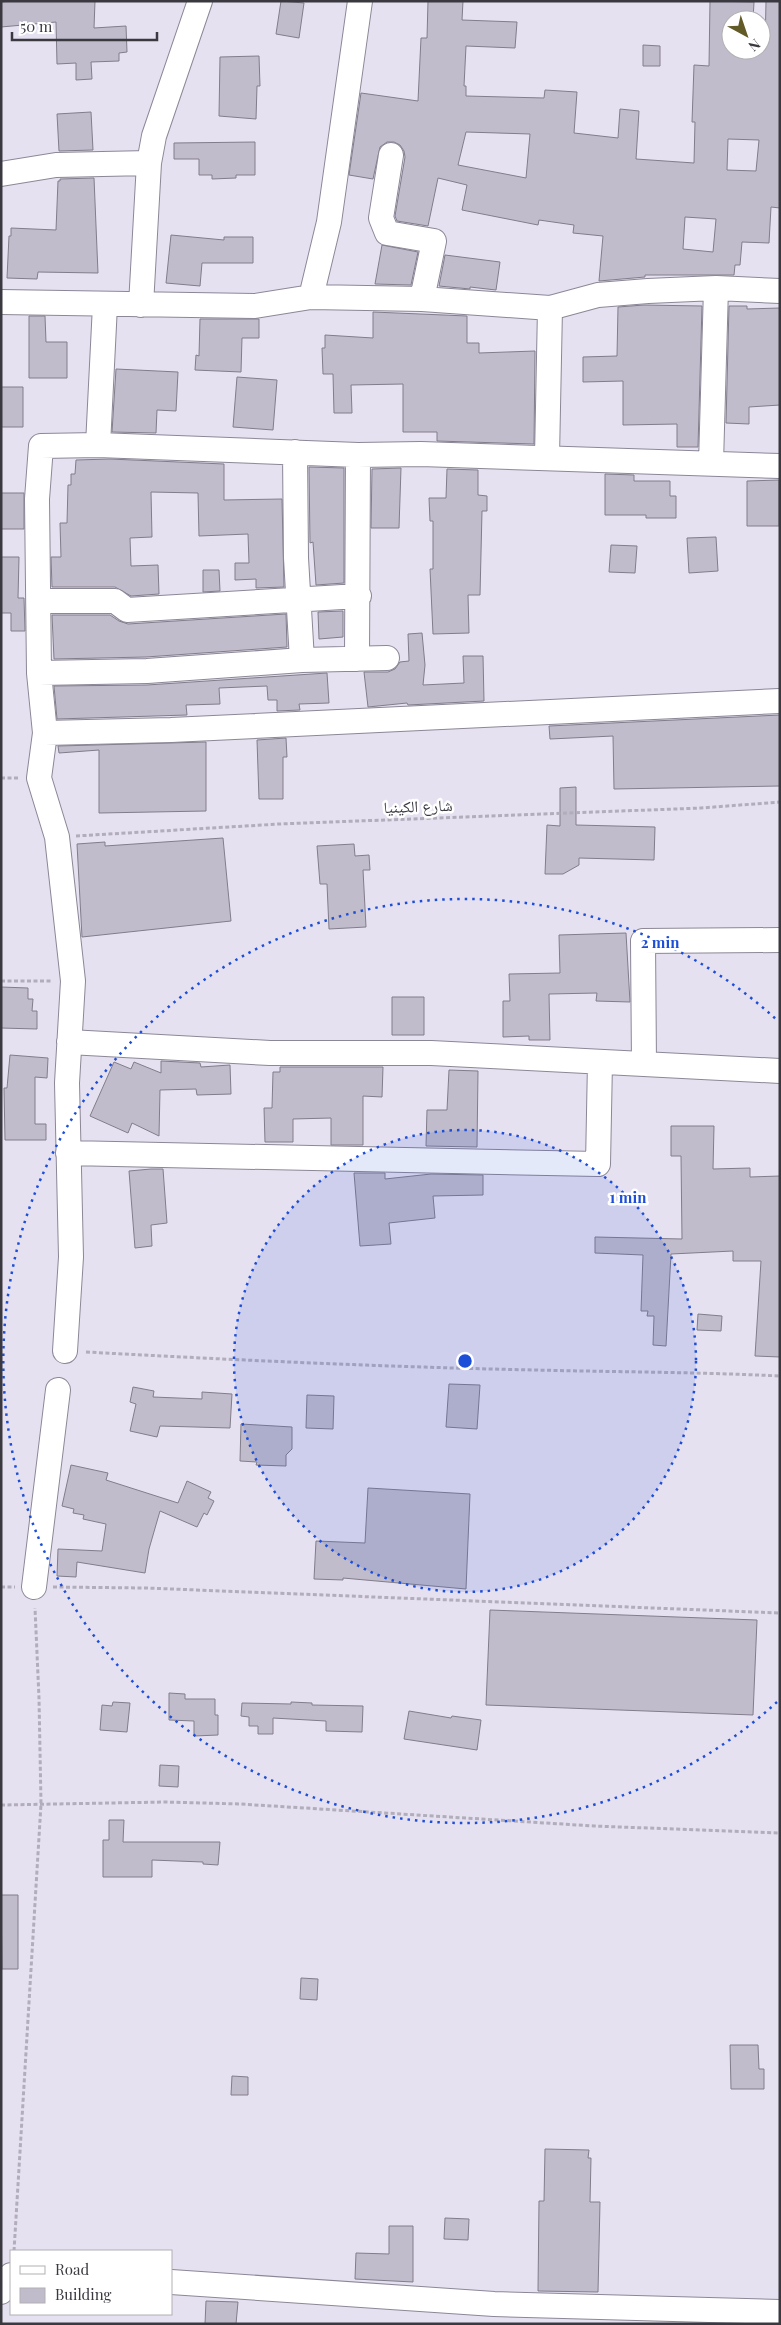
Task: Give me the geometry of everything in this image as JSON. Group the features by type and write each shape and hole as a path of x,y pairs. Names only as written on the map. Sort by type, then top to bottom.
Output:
{"street":[{"path":"141,305 149,163 154,136 200,1"},
{"path":"311,297 329,222 360,1"},
{"path":"391,155 381,218 387,233 434,241 422,299"},
{"path":"1,174 56,165 149,163"},
{"path":"1,302 255,306 311,297 422,299 550,308 598,295 648,290 716,288 780,291"},
{"path":"711,463 716,288"},
{"path":"98,445 104,305"},
{"path":"547,457 550,308"},
{"path":"65,1351 71,1257 67,1082 73,981 57,837 39,778 45,733 40,673 36,499 41,446 98,445 358,455 421,454 547,457 780,466"},
{"path":"294,452 296,558 302,660"},
{"path":"357,659 359,596 358,455"},
{"path":"38,601 115,601 127,610 359,596"},
{"path":"40,673 147,671 302,660 387,658"},
{"path":"45,733 171,730 780,701"},
{"path":"644,1064 643,940 780,940"},
{"path":"69,1042 270,1053 431,1053 780,1071"},
{"path":"68,1153 598,1164 600,1062"},
{"path":"34,1587 58,1390"},
{"path":"1,2292 10,2276"},
{"path":"172,2282 494,2304 737,2317 780,2312"}],"path":[{"name":"شارع الكينيا","path":"57,837 279,824 701,808 780,802"},
{"path":"1,981 73,981"},
{"path":"65,1351 304,1362 780,1376"},
{"path":"1,1587 146,1588 780,1613"},
{"path":"14,2250 41,1804 40,1698 34,1587"},
{"path":"1,1805 164,1802 240,1804 584,1825 780,1833"}],"building":[{"path":"95,1 94,28 126,26 127,52 119,53 119,61 91,62 92,79 76,80 76,63 57,64 56,22 1,27 1,2"},
{"path":"281,1 304,3 299,38 276,34"},
{"path":"428,1 463,1 462,20 517,22 515,48 466,46 464,86 466,86 466,96 544,98 545,90 577,92 574,133 618,138 620,109 639,111 636,159 694,163 695,122 692,122 694,65 709,66 710,1 754,2 754,10 721,10 721,60 771,60 771,10 766,10 766,1 780,1 780,208 771,207 769,243 742,242 740,265 735,265 734,275 645,275 645,277 599,281 603,236 573,233 574,225 539,220 538,225 462,210 467,185 438,178 428,226 397,221 395,216 405,157 400,145 394,142 387,142 380,147 373,179 349,175 361,93 418,101 421,38 427,38","holes":["466,132 530,134 526,178 458,165","728,139 759,140 756,171 727,170","685,217 716,219 713,252 683,249"]},
{"path":"643,45 660,46 660,66 643,66"},
{"path":"259,56 260,86 257,86 256,119 219,116 220,57"},
{"path":"91,112 93,150 59,151 57,114"},
{"path":"255,142 255,175 236,175 236,178 212,179 212,175 199,175 199,159 174,159 174,143"},
{"path":"94,178 98,273 38,272 37,279 7,278 11,228 56,230 58,181 60,179"},
{"path":"171,235 224,240 224,237 253,237 253,263 202,263 200,286 166,283"},
{"path":"382,245 418,252 411,285 375,284"},
{"path":"445,255 500,262 496,290 439,286"},
{"path":"644,305 702,306 698,447 677,447 677,424 623,425 623,381 583,382 583,357 617,356 618,307"},
{"path":"729,306 747,306 747,309 780,308 780,405 749,407 749,424 726,423"},
{"path":"373,312 467,316 467,343 479,343 479,353 535,351 534,444 437,441 437,432 403,432 403,384 351,385 352,413 334,413 333,374 323,374 322,348 325,348 325,335 373,338"},
{"path":"29,316 45,316 46,342 67,342 67,378 29,378"},
{"path":"200,319 259,319 259,338 242,338 241,372 195,370 196,355 199,356"},
{"path":"116,369 178,372 176,411 157,410 156,433 112,432"},
{"path":"237,377 277,380 273,430 233,427"},
{"path":"1,387 23,387 23,427 1,427"},
{"path":"110,459 224,464 224,500 282,499 284,587 256,588 256,579 235,580 235,563 249,563 248,534 199,536 198,493 151,492 152,537 130,538 131,566 158,565 159,594 131,596 115,587 52,587 51,557 61,557 60,523 67,523 68,485 71,485 71,474 75,474 76,460"},
{"path":"309,467 344,468 344,583 316,585 313,542 310,543"},
{"path":"401,468 399,528 371,528 372,469"},
{"path":"447,469 478,470 478,495 487,496 487,511 482,511 480,595 468,595 469,633 433,634 430,569 433,569 433,521 430,521 429,498 446,498"},
{"path":"605,474 634,475 634,481 670,481 670,496 676,496 676,518 646,518 646,515 605,515"},
{"path":"779,480 779,526 747,526 747,481"},
{"path":"1,493 24,493 24,529 1,529"},
{"path":"716,537 718,571 689,573 687,538"},
{"path":"611,545 637,546 635,573 609,572"},
{"path":"1,557 19,557 18,598 24,598 25,631 11,631 11,613 1,613"},
{"path":"203,570 219,570 220,591 203,592"},
{"path":"343,611 343,637 319,639 318,612"},
{"path":"286,614 287,647 146,657 54,659 52,615 110,615 128,624"},
{"path":"422,633 425,665 423,685 464,683 463,656 483,656 484,701 408,705 407,703 368,707 364,672 388,672 395,669 400,662 409,661 408,634"},
{"path":"327,673 329,703 299,704 300,710 277,711 277,700 268,700 267,686 219,688 220,704 186,705 187,715 57,719 54,686 147,685"},
{"path":"780,715 780,786 614,789 613,736 550,739 549,726"},
{"path":"286,738 287,757 283,757 283,799 259,799 257,740"},
{"path":"206,742 206,811 99,813 99,750 59,753 58,746"},
{"path":"576,787 576,825 655,827 654,860 579,858 579,865 563,874 545,874 547,825 560,826 560,788"},
{"path":"223,838 231,921 82,937 77,844 105,842 105,846"},
{"path":"354,844 355,856 369,855 370,870 363,870 366,927 329,929 327,884 320,884 317,846"},
{"path":"626,933 630,1002 596,1001 597,993 549,994 550,1040 529,1040 529,1036 503,1037 503,1001 510,1001 509,974 560,973 559,935"},
{"path":"1,987 28,988 28,999 33,999 32,1011 37,1011 37,1029 1,1028"},
{"path":"392,997 424,997 424,1035 392,1035"},
{"path":"10,1055 48,1058 47,1078 35,1077 35,1124 46,1124 46,1140 5,1140 4,1088 7,1088"},
{"path":"161,1061 200,1063 201,1067 230,1065 231,1094 197,1095 196,1089 160,1090 159,1136 132,1123 128,1133 90,1116 114,1062 131,1069 134,1062 161,1073"},
{"path":"280,1067 383,1067 382,1097 363,1096 363,1145 331,1145 331,1118 293,1119 293,1142 265,1142 264,1108 272,1108 273,1072 280,1072"},
{"path":"449,1070 478,1071 477,1147 426,1146 427,1110 447,1110"},
{"path":"671,1126 714,1126 713,1169 750,1168 750,1177 780,1176 780,1357 755,1356 761,1261 733,1261 733,1251 671,1254 666,1346 653,1345 654,1316 647,1316 648,1311 641,1311 643,1255 595,1253 595,1237 682,1239 681,1156 671,1156"},
{"path":"163,1169 167,1223 151,1225 152,1246 135,1248 129,1171"},
{"path":"354,1173 385,1173 385,1179 431,1174 483,1175 483,1195 433,1196 435,1218 389,1223 391,1244 360,1246"},
{"path":"698,1314 722,1316 721,1331 697,1330"},
{"path":"449,1384 480,1385 477,1429 446,1427"},
{"path":"133,1387 154,1391 153,1397 202,1399 202,1392 232,1394 230,1428 160,1426 157,1437 130,1431 136,1404 130,1402"},
{"path":"307,1395 334,1396 333,1429 306,1428"},
{"path":"241,1424 292,1427 292,1449 286,1455 286,1466 256,1465 257,1462 240,1461"},
{"path":"71,1465 108,1473 106,1480 178,1503 187,1481 211,1492 208,1498 214,1501 207,1515 204,1513 197,1527 160,1511 149,1549 145,1573 77,1562 76,1577 57,1576 58,1549 102,1551 106,1524 83,1519 84,1515 73,1513 74,1509 62,1506"},
{"path":"368,1488 470,1494 466,1589 343,1578 343,1580 314,1579 316,1541 365,1543"},
{"path":"490,1610 757,1620 753,1715 486,1705"},
{"path":"169,1693 185,1694 185,1699 215,1699 215,1715 218,1715 218,1735 194,1736 194,1721 169,1720"},
{"path":"113,1702 130,1703 127,1732 100,1730 102,1705 112,1706"},
{"path":"291,1702 312,1703 312,1705 363,1706 362,1732 326,1731 326,1721 273,1718 273,1734 258,1734 258,1726 249,1726 249,1717 241,1716 242,1703 291,1704"},
{"path":"409,1711 451,1718 452,1716 481,1720 477,1750 404,1739"},
{"path":"160,1765 179,1766 178,1787 159,1786"},
{"path":"109,1820 124,1820 123,1842 220,1842 218,1865 203,1864 203,1862 152,1860 152,1877 103,1877 103,1840 109,1840"},
{"path":"1,1895 18,1895 18,1969 2,1969"},
{"path":"301,1978 318,1979 317,2000 300,1999"},
{"path":"730,2045 758,2045 759,2069 764,2069 764,2089 731,2089"},
{"path":"232,2076 248,2077 248,2095 231,2095"},
{"path":"545,2149 589,2150 588,2158 591,2158 590,2202 600,2202 598,2292 538,2291 539,2201 544,2201"},
{"path":"445,2218 469,2219 468,2240 444,2239"},
{"path":"389,2226 413,2226 413,2282 355,2279 356,2253 389,2254"},
{"path":"206,2301 238,2302 236,2324 205,2324"}]}
